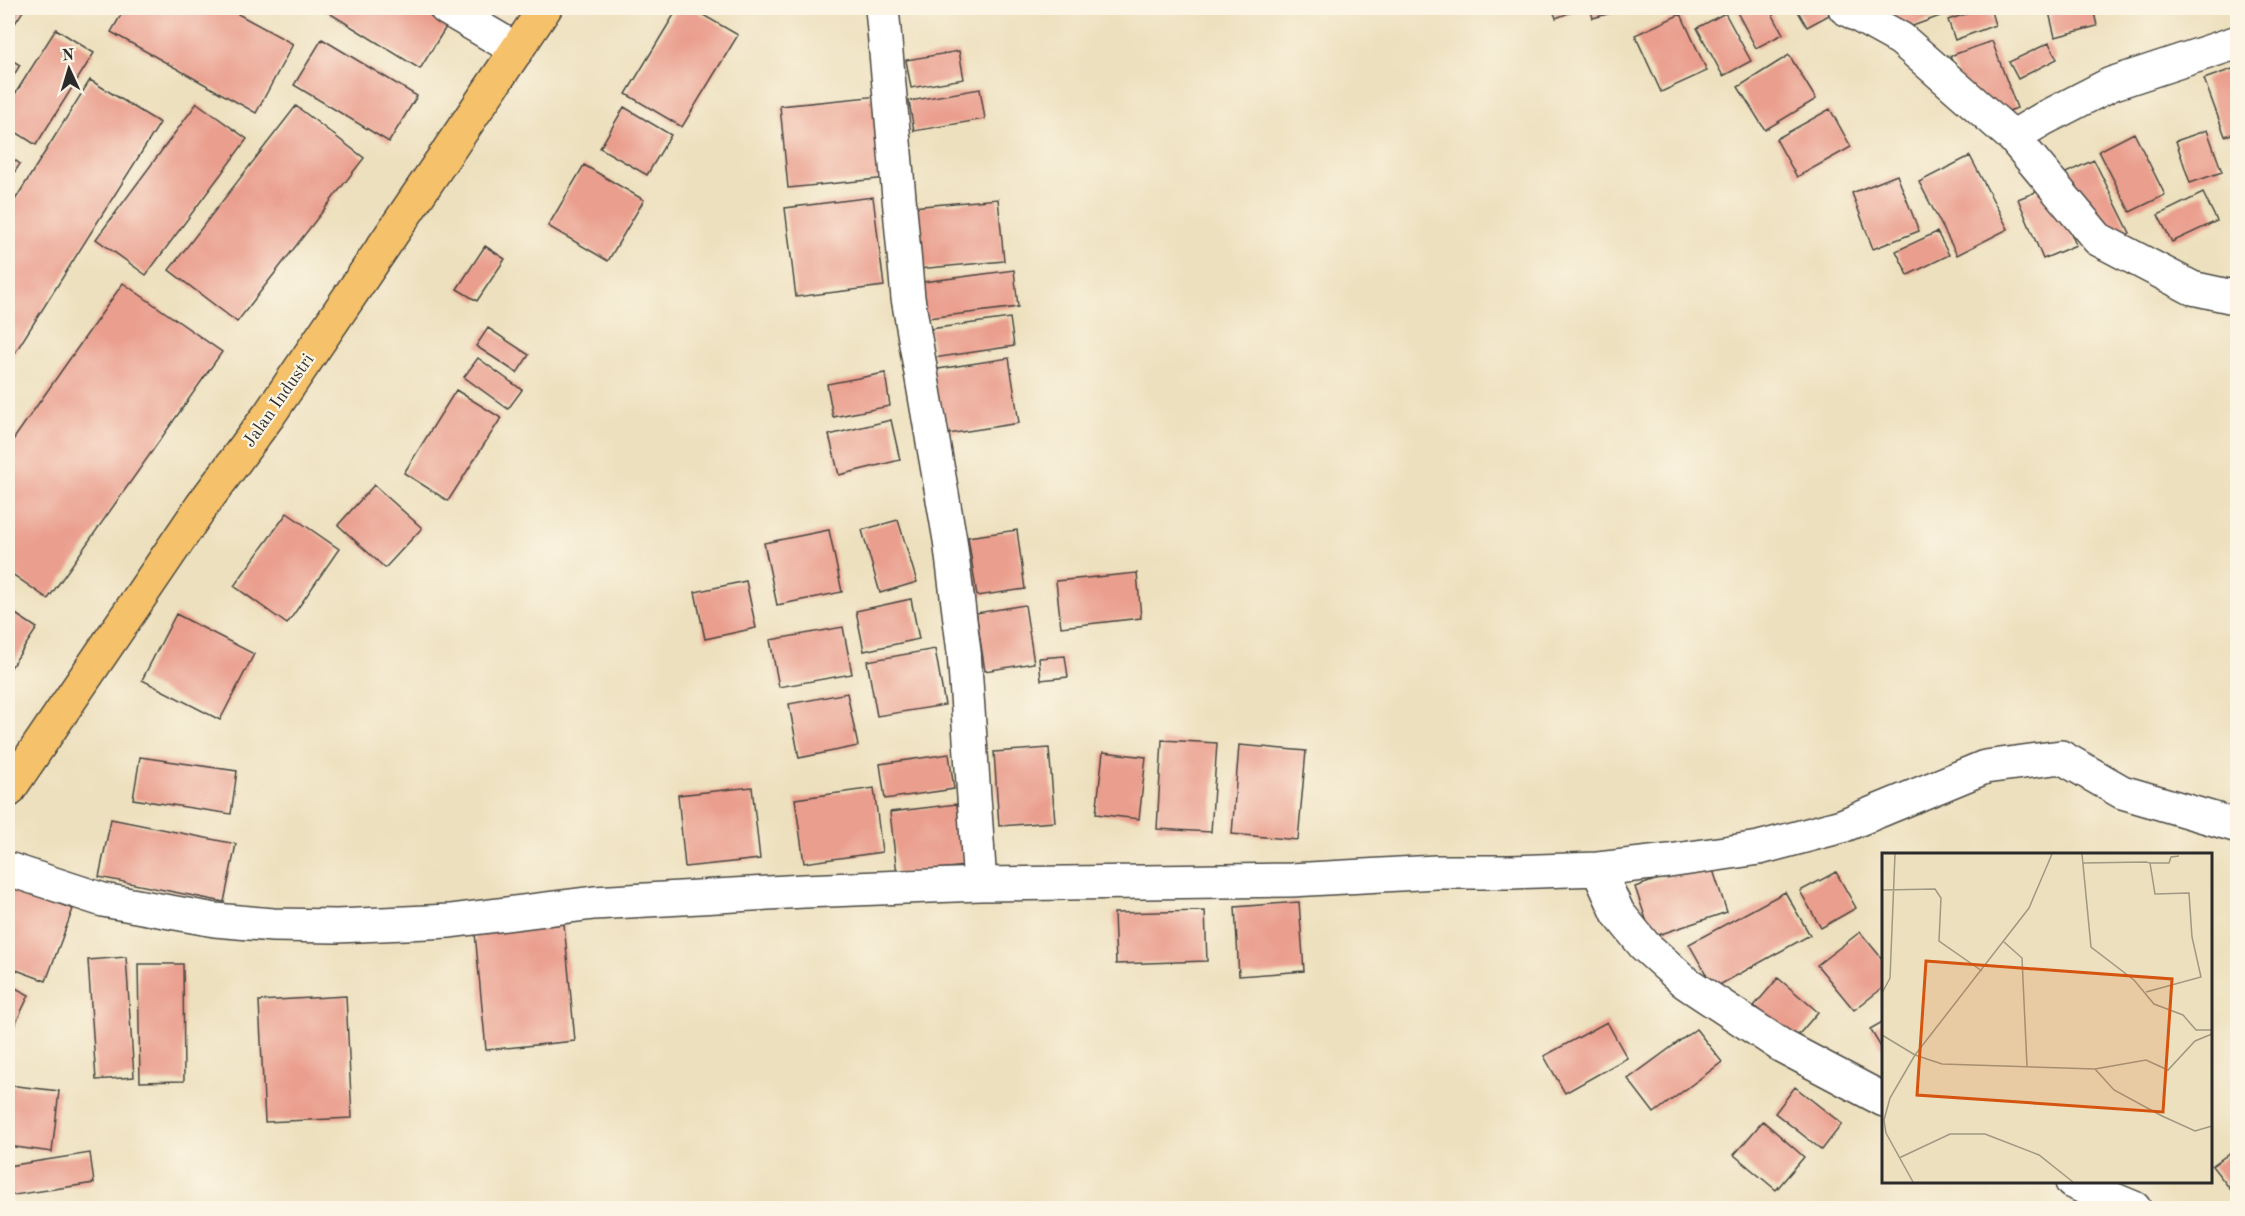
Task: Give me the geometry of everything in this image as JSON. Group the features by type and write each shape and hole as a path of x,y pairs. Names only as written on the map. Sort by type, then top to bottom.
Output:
{"main road":[{"name":"Jalan Industri","path":"8,791 201,507 269,415 545,8"}],"street":[{"path":"446,8 517,50"},
{"path":"882,8 908,298 950,540 964,652 980,884"},
{"path":"1845,8 1901,39 2013,137 2098,239 2192,288 2238,298"},
{"path":"2013,137 2111,84 2238,42"},
{"path":"8,869 103,900 215,920 337,927 450,921 594,903 804,891 980,884 1291,880 1436,872 1598,869 1759,848 1842,826 1986,767 2061,758 2122,792 2238,826"},
{"path":"1598,869 1618,913 1644,945 1685,982 1782,1046 1882,1099"},
{"path":"2074,1183 2134,1209"}],"building":[{"path":"8,8 25,8 8,34"},
{"path":"125,8 227,8 293,44 256,113 111,32"},
{"path":"321,8 431,8 451,19 420,69"},
{"path":"678,8 691,8 738,35 682,127 626,94"},
{"path":"1552,8 1578,8 1579,9 1556,18"},
{"path":"1590,8 1628,8 1593,18"},
{"path":"1746,8 1769,8 1783,34 1756,48 1737,12"},
{"path":"1796,8 1842,8 1807,27"},
{"path":"1891,8 1950,8 1951,12 1899,31"},
{"path":"1983,8 1990,8 1995,25 1955,40 1948,20"},
{"path":"2048,8 2093,8 2097,26 2055,37"},
{"path":"1725,13 1751,61 1723,76 1697,28"},
{"path":"1681,14 1707,71 1661,92 1635,35"},
{"path":"56,29 94,53 36,145 8,127 8,105"},
{"path":"322,39 417,96 389,142 294,85"},
{"path":"1992,41 2017,108 1975,123 1950,56"},
{"path":"2049,43 2057,59 2018,79 2009,62"},
{"path":"959,51 964,79 911,88 906,60"},
{"path":"1789,55 1816,99 1765,130 1738,87"},
{"path":"8,58 20,65 8,85"},
{"path":"2238,67 2238,132 2225,136 2204,79"},
{"path":"90,80 160,123 8,364 8,211"},
{"path":"980,89 985,119 914,131 909,101"},
{"path":"879,96 888,178 788,188 780,106"},
{"path":"197,103 247,139 146,275 96,239"},
{"path":"296,106 364,158 237,322 169,270"},
{"path":"624,107 671,135 647,175 600,148"},
{"path":"1830,109 1851,147 1797,177 1776,139"},
{"path":"2207,130 2222,172 2190,183 2176,141"},
{"path":"2134,133 2165,195 2130,212 2099,151"},
{"path":"8,155 20,164 8,182"},
{"path":"1970,156 2008,229 1957,255 1919,182"},
{"path":"2094,160 2130,233 2095,249 2059,176"},
{"path":"584,165 644,200 608,261 548,226"},
{"path":"1897,175 1919,231 1873,249 1852,193"},
{"path":"2051,186 2076,245 2043,259 2018,199"},
{"path":"2203,193 2217,221 2172,242 2158,215"},
{"path":"873,197 884,286 796,297 785,208"},
{"path":"998,199 1004,261 918,269 912,207"},
{"path":"1937,232 1949,255 1908,275 1896,251"},
{"path":"485,246 505,259 477,301 457,289"},
{"path":"1014,270 1018,307 920,319 916,283"},
{"path":"123,283 222,352 48,599 8,571 8,447"},
{"path":"1010,318 1014,346 934,358 930,329"},
{"path":"488,328 529,355 517,373 476,346"},
{"path":"478,358 522,390 508,409 464,377"},
{"path":"1009,358 1019,423 942,435 932,370"},
{"path":"885,373 890,406 833,417 827,384"},
{"path":"456,390 501,418 448,501 404,473"},
{"path":"891,420 900,460 839,475 829,435"},
{"path":"374,485 422,528 385,568 338,525"},
{"path":"287,513 339,549 287,624 234,586"},
{"path":"898,520 917,582 880,593 862,530"},
{"path":"829,530 842,592 777,605 764,543"},
{"path":"1017,530 1025,589 977,596 968,537"},
{"path":"1137,573 1141,618 1061,627 1056,581"},
{"path":"746,581 756,628 705,639 695,592"},
{"path":"911,599 919,639 864,651 856,611"},
{"path":"1025,605 1034,663 985,671 976,613"},
{"path":"8,609 37,628 8,672"},
{"path":"176,614 254,654 220,720 142,680"},
{"path":"843,627 852,674 779,687 770,640"},
{"path":"935,649 945,705 877,716 867,661"},
{"path":"1065,656 1068,677 1041,680 1039,658"},
{"path":"847,693 858,746 799,758 789,704"},
{"path":"1162,740 1217,743 1211,832 1157,829"},
{"path":"1239,745 1306,751 1298,840 1232,834"},
{"path":"1049,748 1055,822 999,826 994,752"},
{"path":"1103,752 1146,757 1139,819 1096,814"},
{"path":"949,754 954,789 885,799 880,764"},
{"path":"140,757 237,771 231,814 133,799"},
{"path":"752,787 760,859 685,867 678,795"},
{"path":"874,788 882,852 804,863 795,799"},
{"path":"957,804 965,866 897,874 890,812"},
{"path":"111,819 236,844 224,902 99,877"},
{"path":"1710,861 1727,912 1652,937 1635,887"},
{"path":"1836,872 1856,908 1821,928 1800,891"},
{"path":"8,885 73,909 46,981 8,967"},
{"path":"1785,892 1810,935 1714,988 1689,944"},
{"path":"1299,902 1304,971 1239,976 1235,907"},
{"path":"1205,911 1207,961 1116,964 1114,913"},
{"path":"564,924 575,1041 486,1050 475,933"},
{"path":"1860,932 1882,959 1882,989 1854,1010 1817,965"},
{"path":"126,957 134,1077 96,1080 88,960"},
{"path":"138,964 183,964 184,1081 140,1082"},
{"path":"1778,978 1818,1012 1794,1040 1754,1006"},
{"path":"8,984 29,995 8,1039"},
{"path":"346,996 352,1118 265,1122 259,1001"},
{"path":"1607,1022 1627,1058 1565,1093 1544,1056"},
{"path":"1882,1022 1882,1049 1870,1029"},
{"path":"1696,1029 1722,1062 1654,1113 1628,1079"},
{"path":"8,1085 59,1091 52,1152 8,1146"},
{"path":"1795,1087 1842,1124 1822,1150 1775,1113"},
{"path":"1763,1121 1804,1157 1776,1190 1734,1155"},
{"path":"2238,1147 2238,1199 2212,1166"},
{"path":"90,1153 94,1183 8,1196 8,1166"}]}
